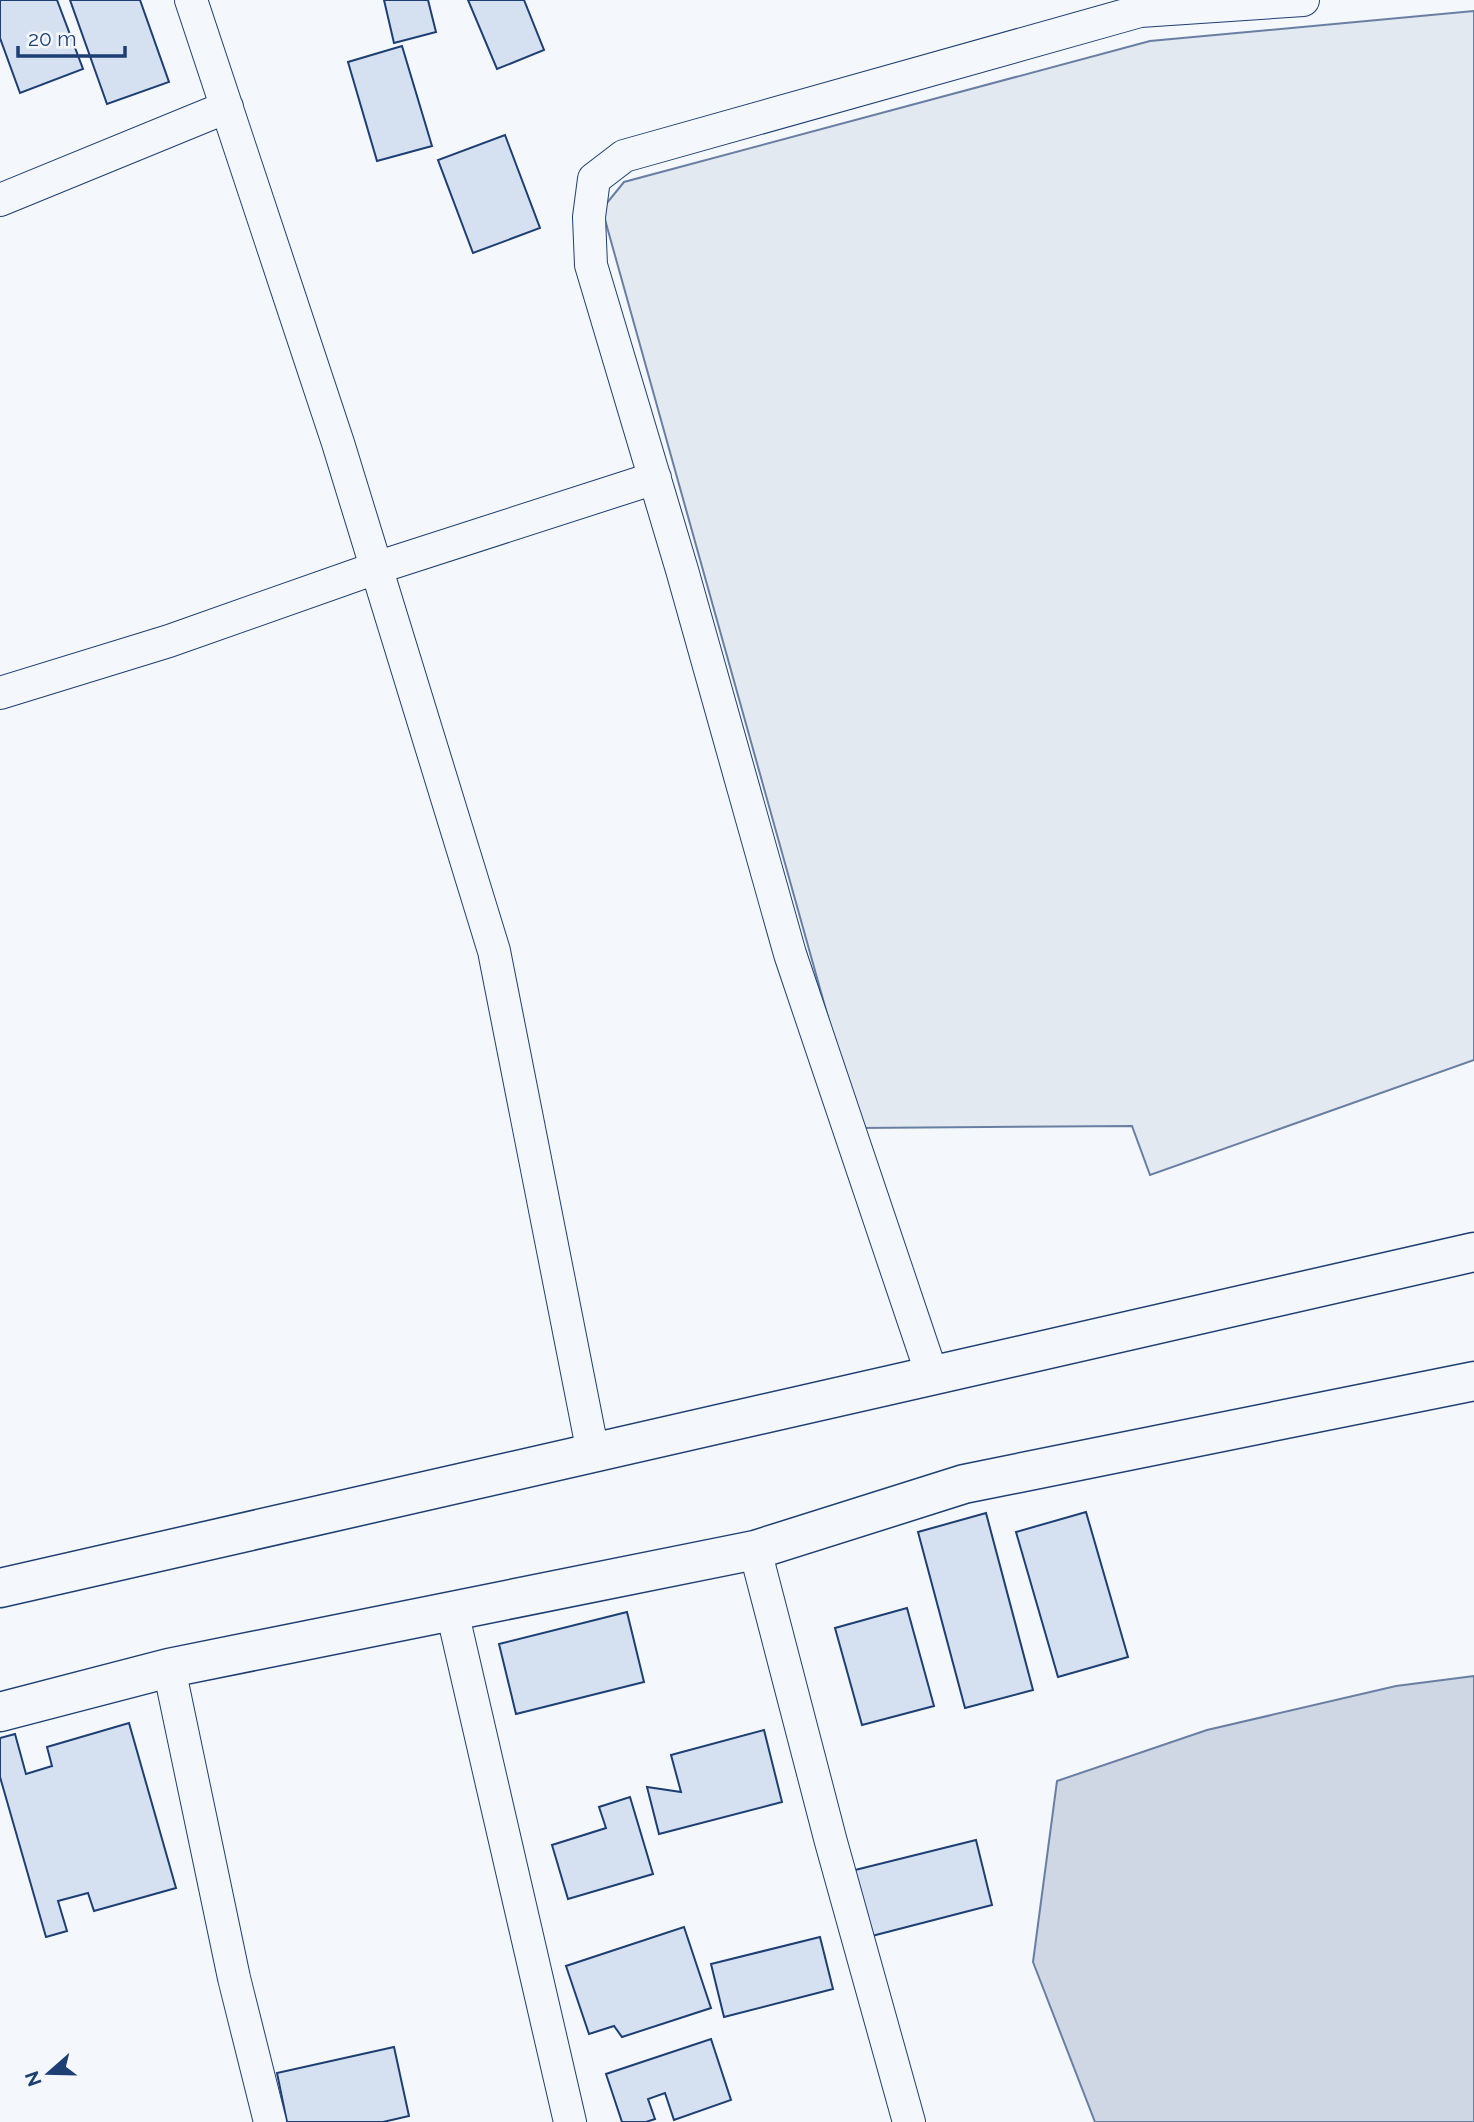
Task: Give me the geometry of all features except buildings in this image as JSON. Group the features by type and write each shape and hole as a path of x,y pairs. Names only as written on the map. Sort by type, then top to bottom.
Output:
{"main road":[{"path":"0,1588 1474,1252"},
{"path":"0,1712 169,1668 755,1550 964,1484 1474,1381"}],"street":[{"path":"191,0 338,443 494,951 593,1453"},
{"path":"932,1376 790,954 655,478 591,265 589,217 594,179 624,156 1137,5 1303,0"},
{"path":"0,200 227,107"},
{"path":"0,693 169,641 376,568 655,478"},
{"path":"755,1550 831,1842 909,2122"},
{"path":"452,1611 569,2122"},
{"path":"169,1668 234,1978 270,2122"}],"shaded area":[{"path":"1474,11 1474,1060 1150,1175 1132,1126 859,1128 602,209 624,182 1150,41"},
{"path":"1474,1676 1474,2122 1095,2122 1033,1962 1057,1781 1207,1730 1396,1686"}]}
